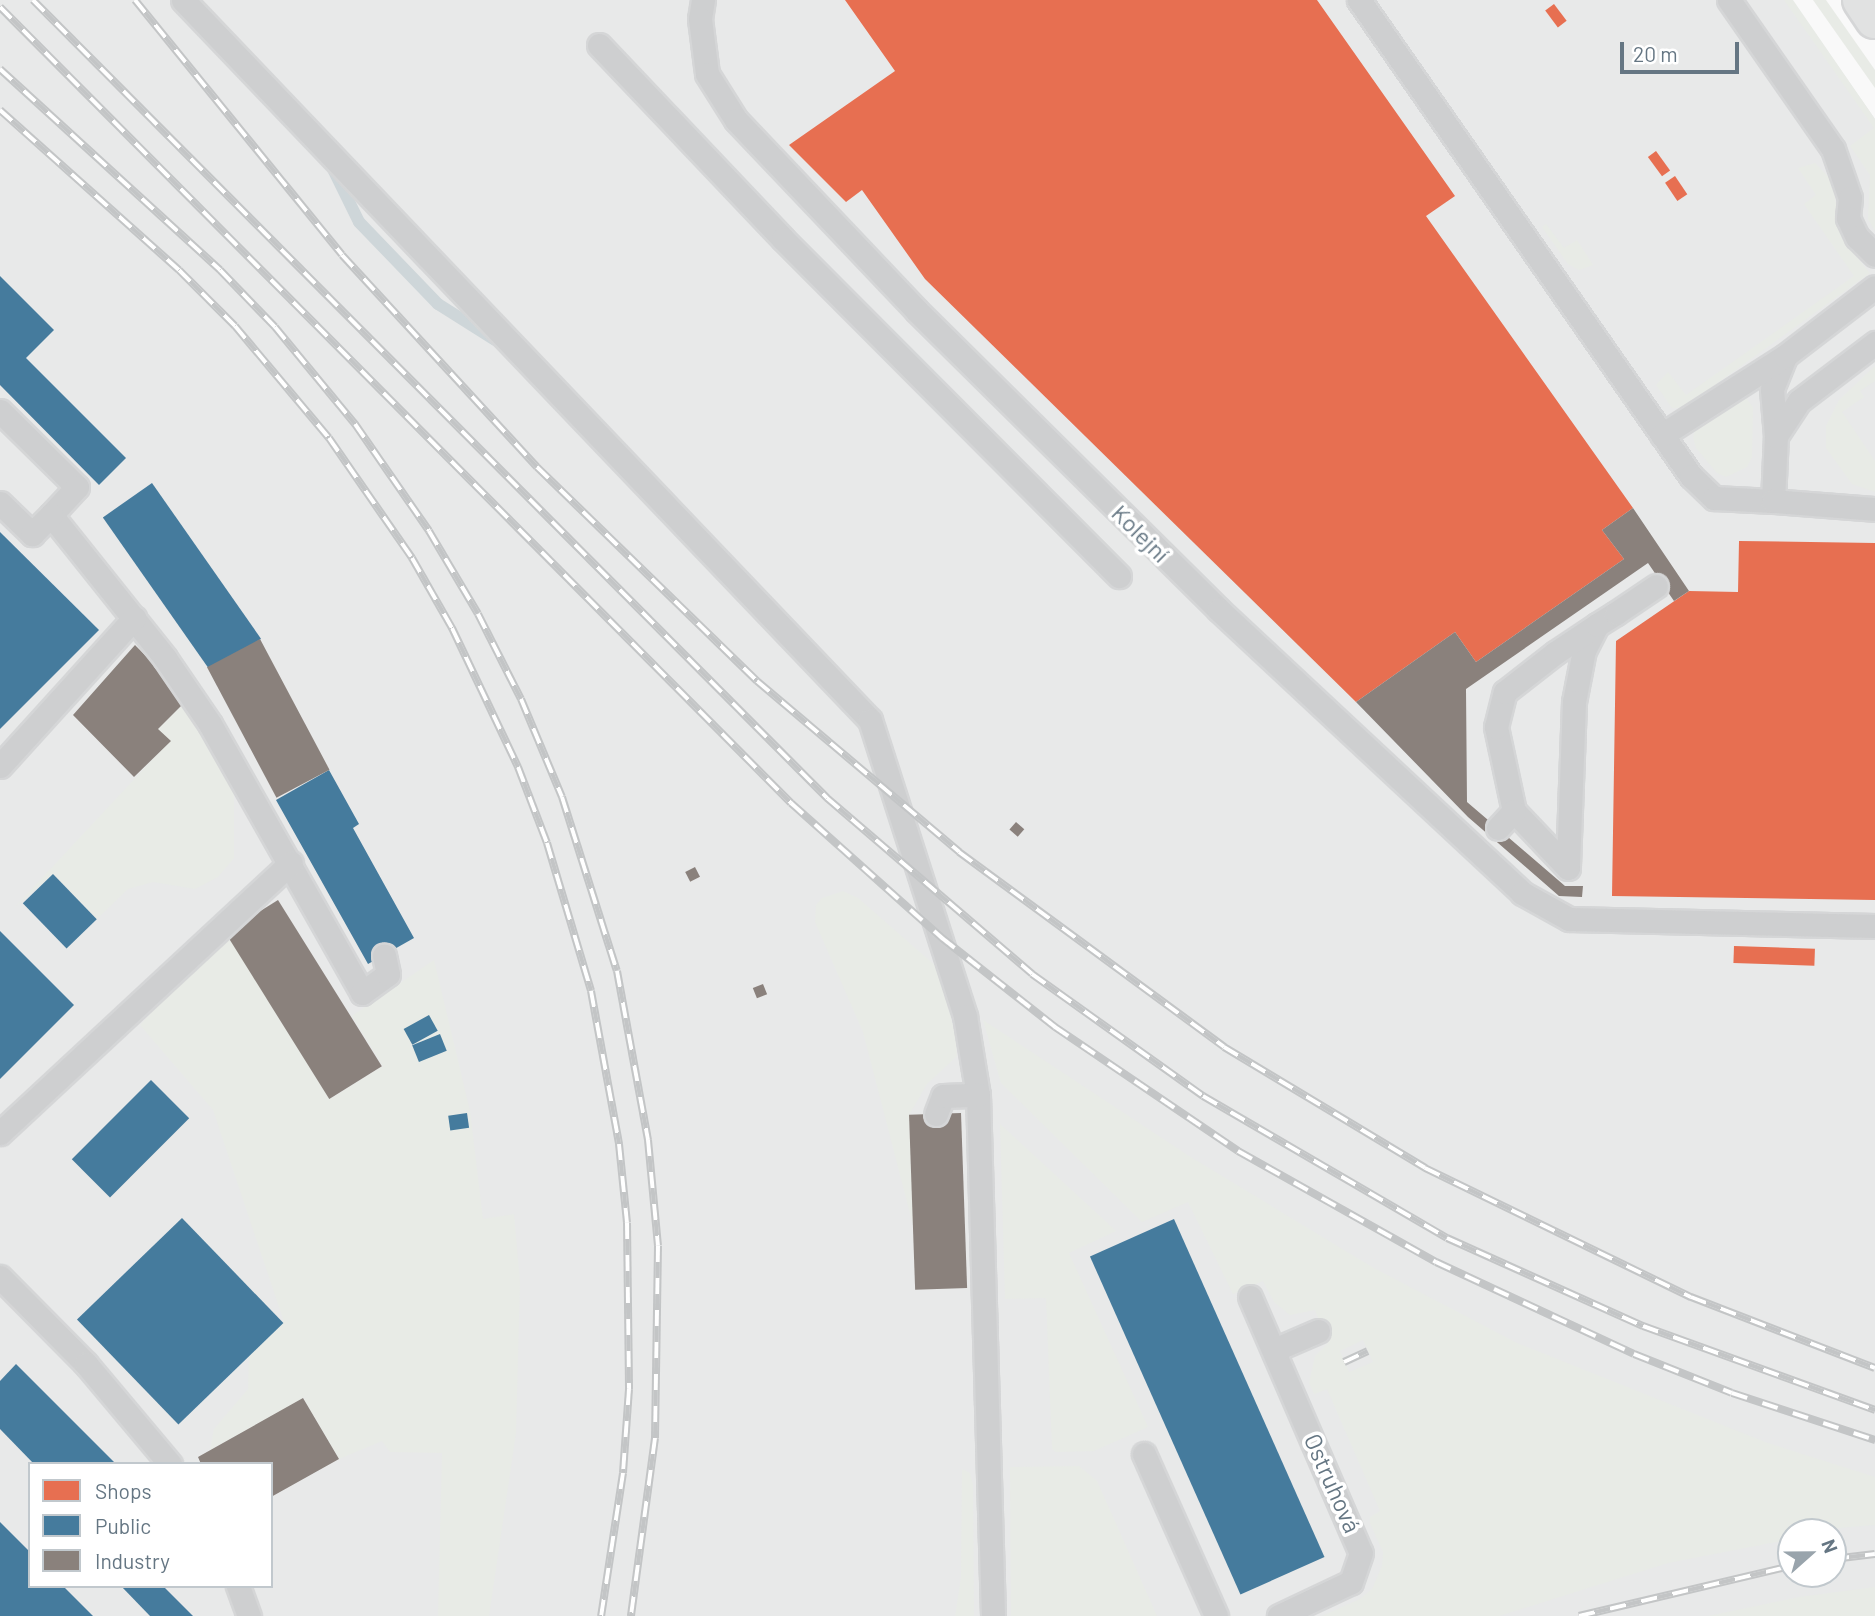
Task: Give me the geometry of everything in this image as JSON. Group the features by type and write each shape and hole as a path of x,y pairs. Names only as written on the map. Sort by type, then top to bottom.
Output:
{"main road":[{"path":"1862,0 1875,19"}],"lane":[{"path":"183,0 870,720 965,1016 978,1095 993,1616"},
{"name":"Kolejní","path":"703,0 700,19 707,74 736,120 916,310 1219,610 1488,839 1522,893 1569,919 1875,926"},
{"path":"1359,0 1691,476 1714,498 1875,509"},
{"path":"1729,0 1833,149 1850,198 1848,218 1857,237 1875,255"},
{"path":"600,45 783,239 1119,576"},
{"path":"1662,435 1785,356 1875,287"},
{"path":"1776,436 1800,401 1875,344"},
{"path":"1773,501 1776,436 1772,389 1785,356"},
{"path":"0,411 78,487 32,534 0,503"},
{"path":"51,515 134,618 210,724 291,863 362,993 388,974 384,955"},
{"path":"1597,625 1584,650 1574,702 1568,868 1514,811 1496,727 1505,692 1597,625 1656,586"},
{"path":"0,766 134,618"},
{"path":"1488,839 1514,811"},
{"path":"0,1133 291,863"},
{"path":"936,1114 943,1096 978,1095"},
{"path":"0,1277 86,1364 168,1462"},
{"name":"Ostruhová","path":"1250,1297 1361,1553 1351,1582 1279,1616"},
{"path":"1274,1350 1318,1331"},
{"path":"1144,1454 1216,1616"},
{"path":"239,1588 249,1616"}],"shaded area":[{"path":"0,0 1792,0 1875,119 1875,1616 0,1616"},
{"path":"1784,0 1793,0 1875,119 1875,231 1868,219 1870,175 1850,146 1874,128"},
{"path":"1813,0 1826,0 1875,70 1875,88"},
{"path":"1815,163 1834,183 1838,226 1846,244 1870,273 1683,408 1672,408 1656,385 1668,372 1686,395 1854,276 1804,204 1816,195 1798,168"},
{"path":"1546,224 1564,248 1577,240 1593,265 1579,270 1568,264 1542,227"},
{"path":"1875,366 1875,381 1860,391 1864,397 1842,412 1875,461 1875,492 1852,484 1826,448 1826,426 1839,400"},
{"path":"1744,396 1753,407 1752,457 1747,467 1726,477 1717,473 1696,448 1693,437 1697,426"},
{"path":"188,699 217,751 234,794 234,858 218,877 195,889 153,882 128,889 97,919 53,874 14,908 170,741 158,729"},
{"path":"843,891 858,898 937,967 955,1033 957,1056 927,1084 909,1115 914,1229 863,1032 815,922 816,905 822,898"},
{"path":"226,933 332,1098 383,1066 352,1016 434,960 470,1111 483,1219 514,1214 520,1282 516,1433 489,1616 438,1616 442,1453 390,1452 382,1441 339,1459 304,1399 309,1395 210,1450 214,1429 248,1389 249,1356 284,1322 213,1110 140,1025"},
{"path":"983,1020 1189,1156 1372,1267 1517,1343 1765,1442 1875,1477 1875,1525 1847,1527 1847,1518 1777,1518 1777,1542 1668,1563 1499,1616 1322,1616 1360,1599 1372,1589 1382,1566 1383,1552 1370,1523 1370,1517 1380,1511 1327,1389 1314,1394 1309,1383 1315,1356 1328,1343 1315,1310 1290,1315 1274,1302 1263,1281 1233,1294 1188,1202 1142,1222 1001,1083","holes":["1363,1340 1373,1362 1349,1372 1340,1351"]},
{"path":"1000,1124 1116,1231 1069,1253 1148,1427 1094,1451 1056,1452 1052,1449 1046,1298 1005,1299"},
{"path":"1079,1466 1097,1481 1157,1616 1011,1616 1010,1467"},
{"path":"962,1469 970,1473 973,1485 974,1616 955,1616 961,1577"},
{"path":"1875,1587 1875,1616 1708,1616 1799,1597"}],"building: Shops":[{"path":"845,0 1317,0 1455,196 1426,216 1633,508 1602,530 1624,559 1476,662 1455,632 1356,702 925,279 862,190 846,202 789,145 895,71"},
{"path":"1554,4 1567,21 1558,27 1545,11"},
{"path":"1656,151 1670,170 1662,176 1648,157"},
{"path":"1675,176 1687,194 1677,201 1665,183"},
{"path":"1739,541 1875,543 1875,900 1612,896 1616,641 1689,591 1738,592"},
{"path":"1734,946 1815,949 1814,966 1733,963"}],"building: Public":[{"path":"0,276 54,330 26,358 126,458 99,485 0,385"},
{"path":"152,483 261,639 212,673 103,517"},
{"path":"0,532 99,630 0,729"},
{"path":"329,770 359,824 353,828 414,938 368,964 276,800"},
{"path":"53,874 97,919 67,948 23,903"},
{"path":"0,931 74,1005 0,1079"},
{"path":"429,1015 438,1031 412,1045 404,1029"},
{"path":"440,1034 447,1051 419,1062 412,1045"},
{"path":"151,1080 189,1118 110,1197 72,1159"},
{"path":"467,1113 469,1128 450,1130 448,1116"},
{"path":"182,1218 283,1323 178,1424 77,1319"},
{"path":"1174,1219 1324,1557 1240,1594 1090,1256"},
{"path":"16,1364 114,1462 32,1462 0,1429 0,1381"},
{"path":"0,1522 28,1550 28,1588 65,1588 93,1616 0,1616"},
{"path":"123,1588 165,1588 193,1616 150,1616"}],"building: Industry":[{"path":"1633,508 1689,591 1674,601 1648,563 1466,689 1467,802 1565,886 1583,886 1582,897 1559,896 1468,817 1356,702 1455,632 1476,662 1624,559 1602,530"},
{"path":"260,639 329,770 277,798 207,667"},
{"path":"135,645 188,699 158,729 171,741 134,777 73,715"},
{"path":"1016,822 1024,829 1018,837 1009,830"},
{"path":"695,867 700,877 690,882 685,872"},
{"path":"278,900 382,1066 329,1099 225,933"},
{"path":"763,984 767,994 757,998 753,988"},
{"path":"961,1113 967,1288 915,1290 909,1115"},
{"path":"303,1398 339,1459 273,1496 273,1462 200,1462 198,1457"}],"waterway":[{"path":"333,169 359,222 438,304 495,340"}],"railway":[{"path":"33,0 827,798 1032,974 1203,1096 1447,1238 1643,1326 1875,1410"},
{"path":"135,0 342,255 537,467 757,681 959,852 1224,1047 1425,1168 1691,1297 1875,1368"},
{"path":"0,7 791,803 942,938 1055,1027 1238,1151 1436,1262 1634,1354 1732,1393 1875,1440"},
{"path":"0,69 220,270 275,327 355,424 429,531 478,614 521,699 562,797 617,971 648,1140 658,1246 655,1438 631,1616"},
{"path":"0,110 179,270 235,326 329,438 412,558 452,628 518,767 547,843 591,991 619,1144 627,1223 629,1389 623,1473 601,1616"},
{"path":"1344,1362 1368,1351"},
{"path":"1847,1557 1875,1554"},
{"path":"1579,1616 1777,1569"}]}
